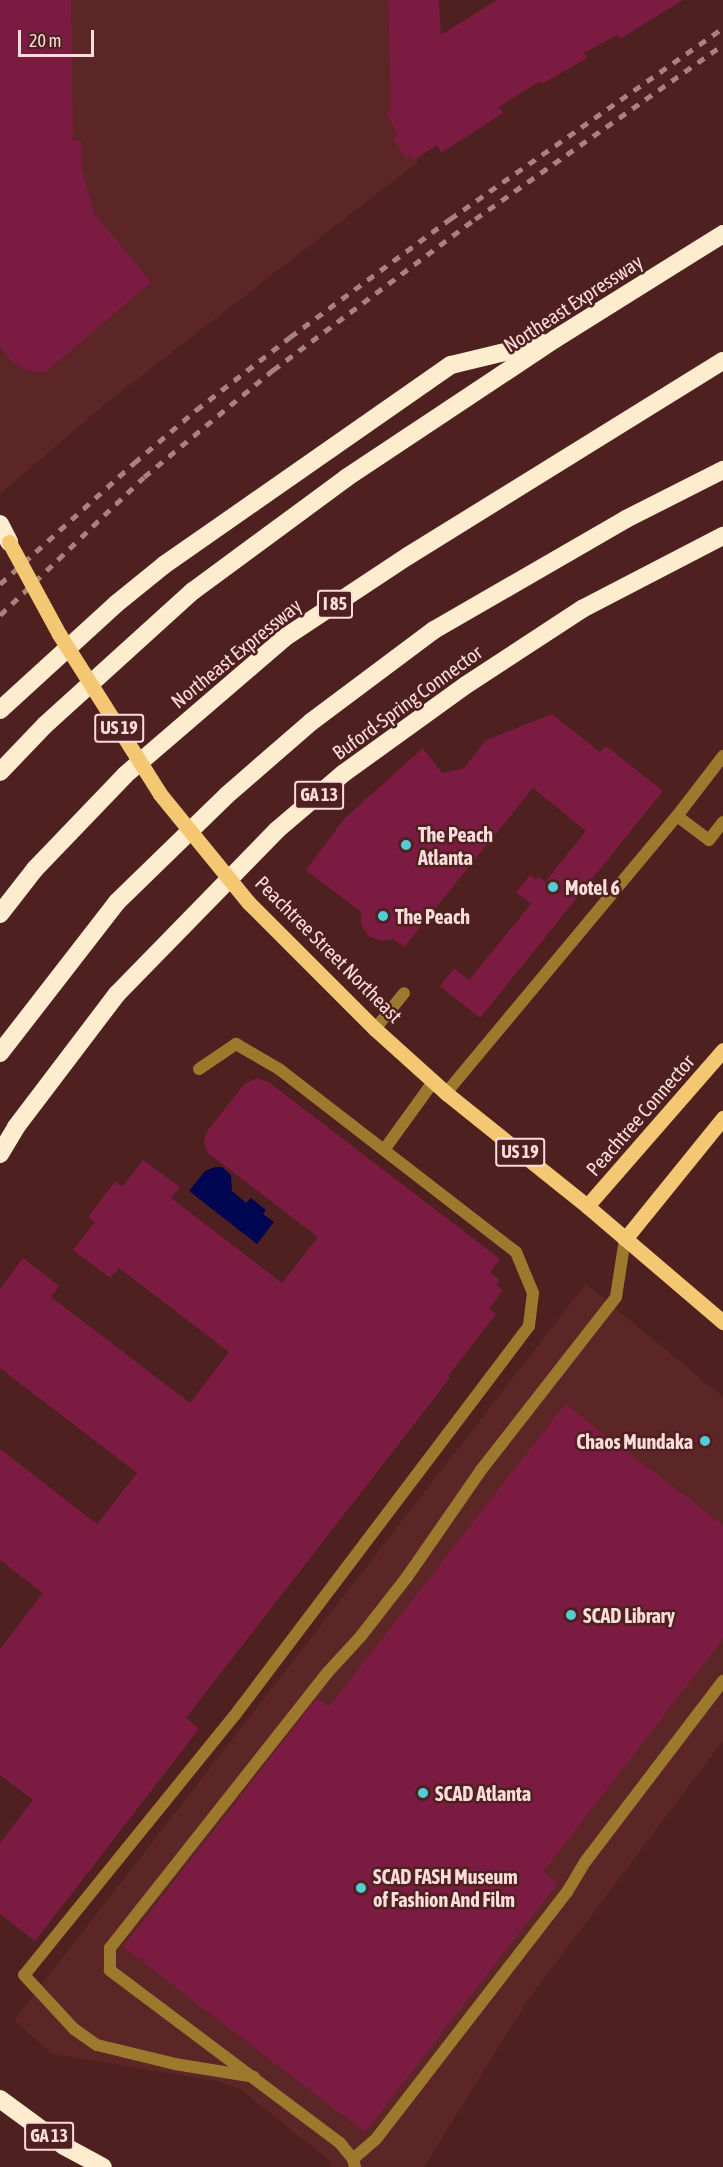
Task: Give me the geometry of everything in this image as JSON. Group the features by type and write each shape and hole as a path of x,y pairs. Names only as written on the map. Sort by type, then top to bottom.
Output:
{"highway":[{"name":"Northeast Expressway","path":"0,771 45,725 193,591 346,478 555,339 723,234"},
{"path":"0,710 116,604 164,564 451,364 555,339"},
{"name":"Northeast Expressway","path":"0,914 35,869 125,775 284,638 408,556 723,361"},
{"name":"Buford-Spring Connector","path":"0,1053 117,902 228,795 311,722 434,630 626,519 723,470"},
{"name":"Peachtree Street Northeast","path":"0,525 9,542"},
{"name":"Buford-Spring Connector","path":"0,1154 16,1127 117,994 277,830 344,773 466,685 582,609 723,536"},
{"name":"GA 13","path":"0,2099 64,2146 103,2167"}],"main road":[{"name":"Peachtree Street Northeast","path":"9,542 59,634 160,794 248,902 375,1029 433,1082 587,1206 723,1322"},
{"name":"Peachtree Connector","path":"587,1206 723,1050"},
{"path":"625,1239 723,1118"}],"lane":[{"path":"446,1093 677,816 723,756"},
{"path":"677,816 709,840 723,822"},
{"path":"375,1029 404,993"},
{"path":"199,1069 236,1044 279,1069 516,1252 533,1293 529,1326 234,1716 24,1975 70,2025 97,2045 175,2064 255,2077"},
{"path":"384,1150 433,1082"},
{"path":"625,1239 616,1297 481,1470 407,1577 361,1636 327,1673 110,1948 110,1970 340,2143 354,2163 376,2139 567,1892 585,1862 723,1681"}],"shaded area":[{"path":"0,0 409,0 418,162 110,400 0,494"},
{"path":"222,1167 231,1175 232,1191 246,1203 251,1198 266,1210 263,1214 274,1222 257,1244 189,1191 205,1171"},
{"name":"SCAD Atlanta","path":"586,1284 723,1397 723,1741 529,1998 424,2167 331,2167 330,2161 240,2089 217,2081 52,2054 14,2020"}],"building":[{"path":"0,0 71,0 73,141 81,140 82,171 94,213 151,282 48,370 39,373 27,370 11,361 0,346"},
{"path":"388,0 439,0 441,35 497,0 683,0 620,39 617,35 584,53 587,58 542,84 540,81 499,107 503,113 441,153 437,145 414,160 411,155 406,159 393,139 398,136 386,113 391,110"},
{"name":"The Peach Atlanta","path":"552,714 600,752 606,746 663,791 480,1018 440,986 454,968 469,980 531,904 516,892 530,875 536,880 538,876 545,882 586,831 533,788 404,947 393,939 381,941 368,936 361,924 361,912 306,870 344,819 423,748 442,773 464,768 486,740"},
{"path":"257,1078 270,1083 500,1259 490,1273 500,1280 496,1285 503,1290 489,1309 496,1314 448,1376 450,1378 186,1718 199,1729 35,1941 0,1914 0,1843 33,1800 0,1775 0,1649 43,1593 0,1560 0,1449 97,1524 137,1473 0,1368 0,1289 23,1258 59,1286 51,1297 190,1403 229,1352 119,1268 110,1278 73,1250 95,1222 88,1217 115,1181 122,1187 143,1160 180,1187 171,1198 282,1283 318,1237 208,1153 204,1143 206,1133 244,1084"},
{"name":"SCAD Atlanta","path":"565,1404 723,1525 723,1639 543,1872 558,1883 365,2132 123,1947 317,1698 329,1707"}],"railway":[{"path":"0,584 196,410 290,337 450,219 723,28"},
{"path":"0,615 144,477 273,370 475,219 723,45"}],"place":[{"name":"The Peach Atlanta","path":"406,845"},
{"name":"Motel 6","path":"553,887"},
{"name":"The Peach","path":"383,916"},
{"name":"Chaos Mundaka","path":"705,1441"},
{"name":"SCAD Library","path":"571,1615"},
{"name":"SCAD Atlanta","path":"423,1793"},
{"name":"SCAD FASH Museum of Fashion And Film","path":"361,1888"}]}
